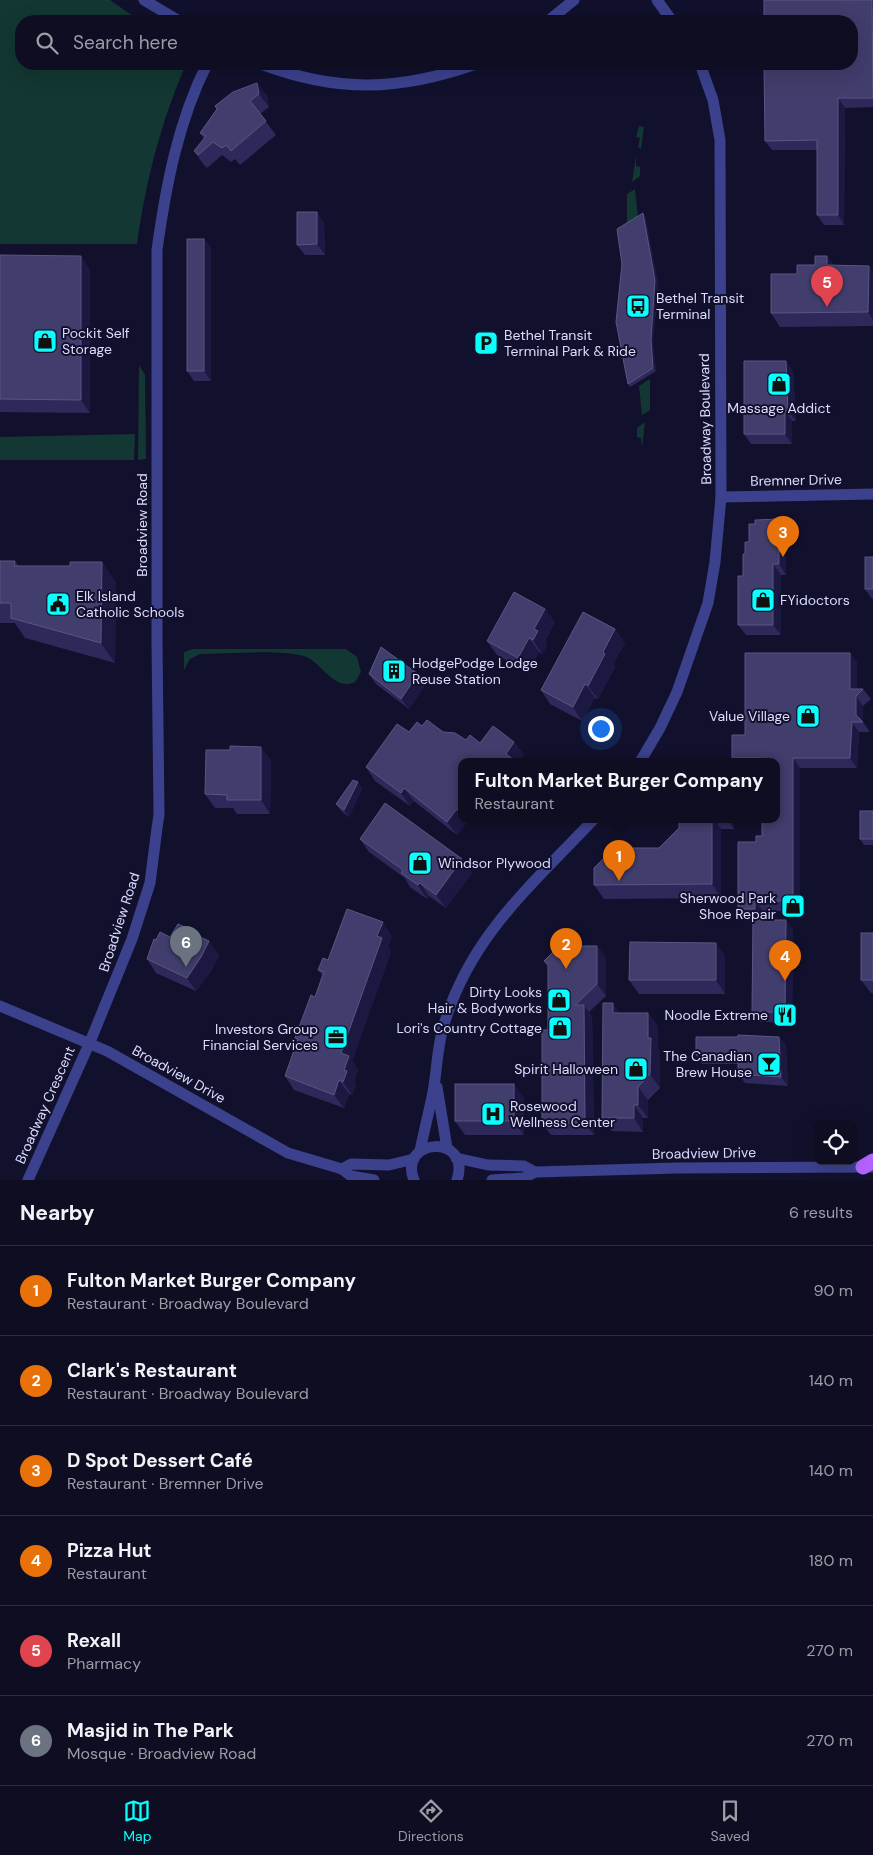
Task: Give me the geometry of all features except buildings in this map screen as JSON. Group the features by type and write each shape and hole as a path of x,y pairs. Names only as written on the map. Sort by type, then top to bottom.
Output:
{"street":[{"path":"144,0 169,15"},
{"path":"555,15 574,0"},
{"path":"657,0 668,15"},
{"name":"Broadview Road","path":"90,1042 132,939 150,883 159,814 157,250 163,204 181,128 194,91 204,70"},
{"path":"278,70 307,80 350,86 400,83 442,76 459,70"},
{"name":"Broadway Boulevard","path":"642,758 660,728 677,692 708,604 715,562 720,497 720,140 713,100 702,70"},
{"name":"Bremner Drive","path":"720,497 873,494"},
{"path":"414,1180 411,1171 417,1155 444,1028 456,990 479,947 504,913 590,823"},
{"name":"Broadview Drive","path":"0,1006 90,1042 147,1072 288,1153 342,1169 351,1176 374,1180"},
{"name":"Broadway Crescent","path":"28,1180 90,1042"},
{"path":"435,1075 447,1148 456,1158 459,1165 457,1180"},
{"path":"342,1169 351,1164 389,1165 417,1155 430,1146 447,1148"},
{"name":"Broadview Drive","path":"456,1158 488,1165 524,1166 535,1172"},
{"name":"Broadview Drive","path":"492,1180 524,1178 535,1172 870,1166"}],"green space":[{"path":"0,0 110,0 131,15 15,15 15,70 184,70 169,108 150,174 137,244 0,244"},
{"path":"639,126 644,127 641,149 638,147 640,138 636,137"},
{"path":"636,156 636,166 640,167 640,176 632,182"},
{"path":"635,189 638,218 627,225 627,194"},
{"path":"139,365 145,375 146,459 138,460"},
{"path":"650,379 650,410 642,415 639,386"},
{"path":"645,422 642,448 641,438 637,437 637,428"},
{"path":"135,434 134,460 0,460 0,437"},
{"path":"193,649 346,649 357,657 361,672 355,682 341,683 334,680 317,664 304,656 266,652 200,654 190,659 184,670 184,652"}],"place":[{"name":"Bethel Transit Terminal","path":"638,306"},
{"name":"Rexall","path":"827,307"},
{"name":"Pockit Self Storage","path":"45,341"},
{"name":"Bethel Transit Terminal Park & Ride","path":"486,343"},
{"name":"Massage Addict","path":"779,384"},
{"name":"D Spot Dessert Café","path":"783,557"},
{"name":"FYidoctors","path":"763,600"},
{"name":"Elk Island Catholic Schools","path":"58,604"},
{"name":"HodgePodge Lodge Reuse Station","path":"394,671"},
{"name":"Value Village","path":"808,716"},
{"name":"Windsor Plywood","path":"420,863"},
{"name":"Fulton Market Burger Company","path":"619,881"},
{"name":"Sherwood Park Shoe Repair","path":"793,906"},
{"name":"Masjid in The Park","path":"186,967"},
{"name":"Clark's Restaurant","path":"566,969"},
{"name":"Pizza Hut","path":"785,981"},
{"name":"Dirty Looks Hair & Bodyworks","path":"559,1000"},
{"name":"Noodle Extreme","path":"785,1015"},
{"name":"Lori's Country Cottage","path":"560,1028"},
{"name":"Investors Group Financial Services","path":"336,1037"},
{"name":"The Canadian Brew House","path":"769,1064"},
{"name":"Spirit Halloween","path":"636,1069"},
{"name":"Rosewood Wellness Center","path":"493,1114"}]}
